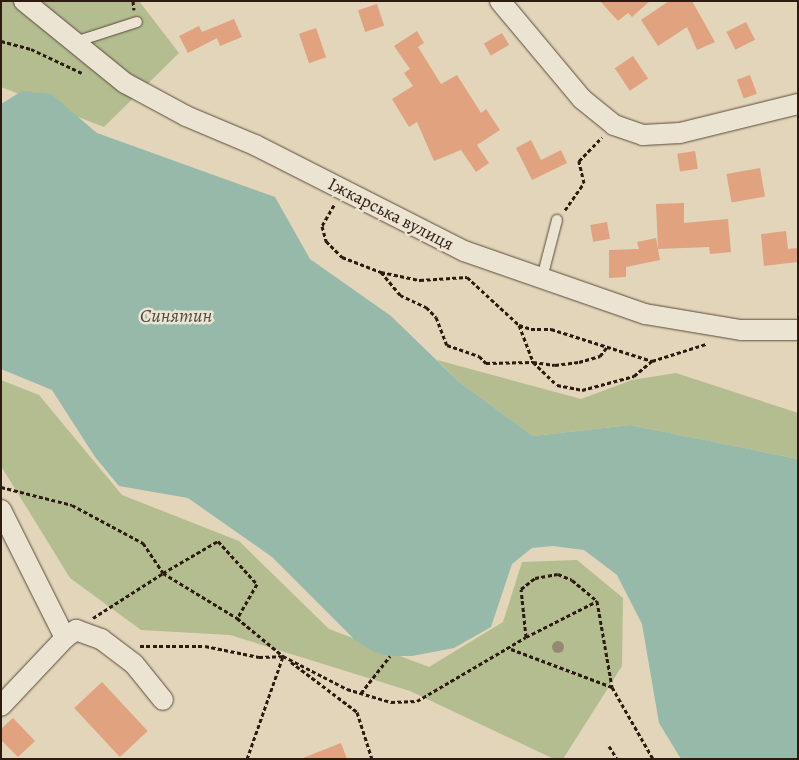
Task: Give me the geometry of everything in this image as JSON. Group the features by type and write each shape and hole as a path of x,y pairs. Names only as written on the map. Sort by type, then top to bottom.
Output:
{"street":[{"name":"Іжкарська вулиця","path":"24,1 125,83 186,116 255,145 464,251 645,314 741,330 798,330"},
{"path":"500,1 582,99 614,125 643,135 680,133 798,104"},
{"path":"1,510 70,634"},
{"path":"70,634 101,639 134,664 163,700"},
{"path":"1,706 70,634"}],"lane":[{"path":"75,42 137,22"},
{"path":"542,278 557,220"}],"path":[{"path":"1,41 31,49 88,76"},
{"path":"557,220 584,183 579,161 614,125"},
{"path":"344,190 322,226 326,241 342,257 381,272 420,280 467,277 519,325 531,329 550,329 652,361"},
{"path":"381,272 400,296 426,306 436,317 447,345 479,356 486,363 533,362 555,365 579,362 600,356 607,347"},
{"path":"519,325 533,362 557,385 582,390 634,376 652,361 741,330"},
{"path":"1,487 72,505 142,542 163,573 237,618 283,656 357,712 372,759"},
{"path":"70,634 163,573 218,541 257,584 237,618"},
{"path":"526,637 521,589 535,578 558,574 572,580 597,601 612,687 653,759"},
{"path":"114,649 184,644 259,657 283,656 361,693 391,702 417,701 526,637 597,601"},
{"path":"510,648 612,687"},
{"path":"247,759 283,656"},
{"path":"361,693 390,656"},
{"path":"609,746 617,759"}],"shaded area":[{"path":"1,1 139,1 179,53 104,127 1,87"},
{"path":"437,360 581,399 632,380 676,373 798,413 798,459 630,425 533,436 458,381"},
{"path":"1,380 39,395 122,495 239,541 329,629 429,667 503,622 522,562 577,560 623,598 622,666 563,759 554,759 410,691 230,635 141,630 70,578 1,466"}],"water":[{"name":"Синятин","path":"22,91 51,94 97,133 275,197 310,259 391,316 458,381 533,436 630,425 798,459 798,759 681,759 659,723 642,624 617,575 584,550 553,546 532,548 512,564 491,627 454,648 412,656 390,656 374,652 355,640 272,557 188,498 119,486 95,457 52,390 1,369 1,104"}],"building":[{"path":"600,1 650,1 632,17 628,13 618,21"},
{"path":"669,1 692,1 715,42 697,50 687,27 658,46 641,20"},
{"path":"377,4 384,26 365,32 358,10"},
{"path":"234,19 242,37 220,46 217,38 188,53 179,36 199,26 202,32"},
{"path":"746,22 755,40 735,50 726,32"},
{"path":"316,28 326,57 309,63 299,34"},
{"path":"417,31 424,43 418,47 441,84 457,75 481,113 486,109 500,130 477,145 489,163 476,172 461,150 434,161 417,122 409,127 392,99 413,86 404,73 410,69 394,46"},
{"path":"502,33 509,45 491,56 484,44"},
{"path":"633,56 648,78 630,91 615,68"},
{"path":"750,75 757,94 744,99 737,80"},
{"path":"531,140 541,160 561,150 567,163 532,180 516,148"},
{"path":"695,151 698,169 680,172 677,154"},
{"path":"760,168 765,197 732,202 727,174"},
{"path":"684,203 684,223 728,219 731,252 710,254 709,247 658,249 656,204"},
{"path":"607,222 610,239 593,242 590,225"},
{"path":"786,231 788,249 798,248 798,262 764,266 761,234"},
{"path":"656,238 660,260 626,267 626,277 609,278 609,250 639,249 637,242"},
{"path":"102,682 148,731 120,757 74,708"},
{"path":"13,718 35,741 18,757 1,740 1,729"},
{"path":"341,743 347,759 303,759 303,758"}]}
